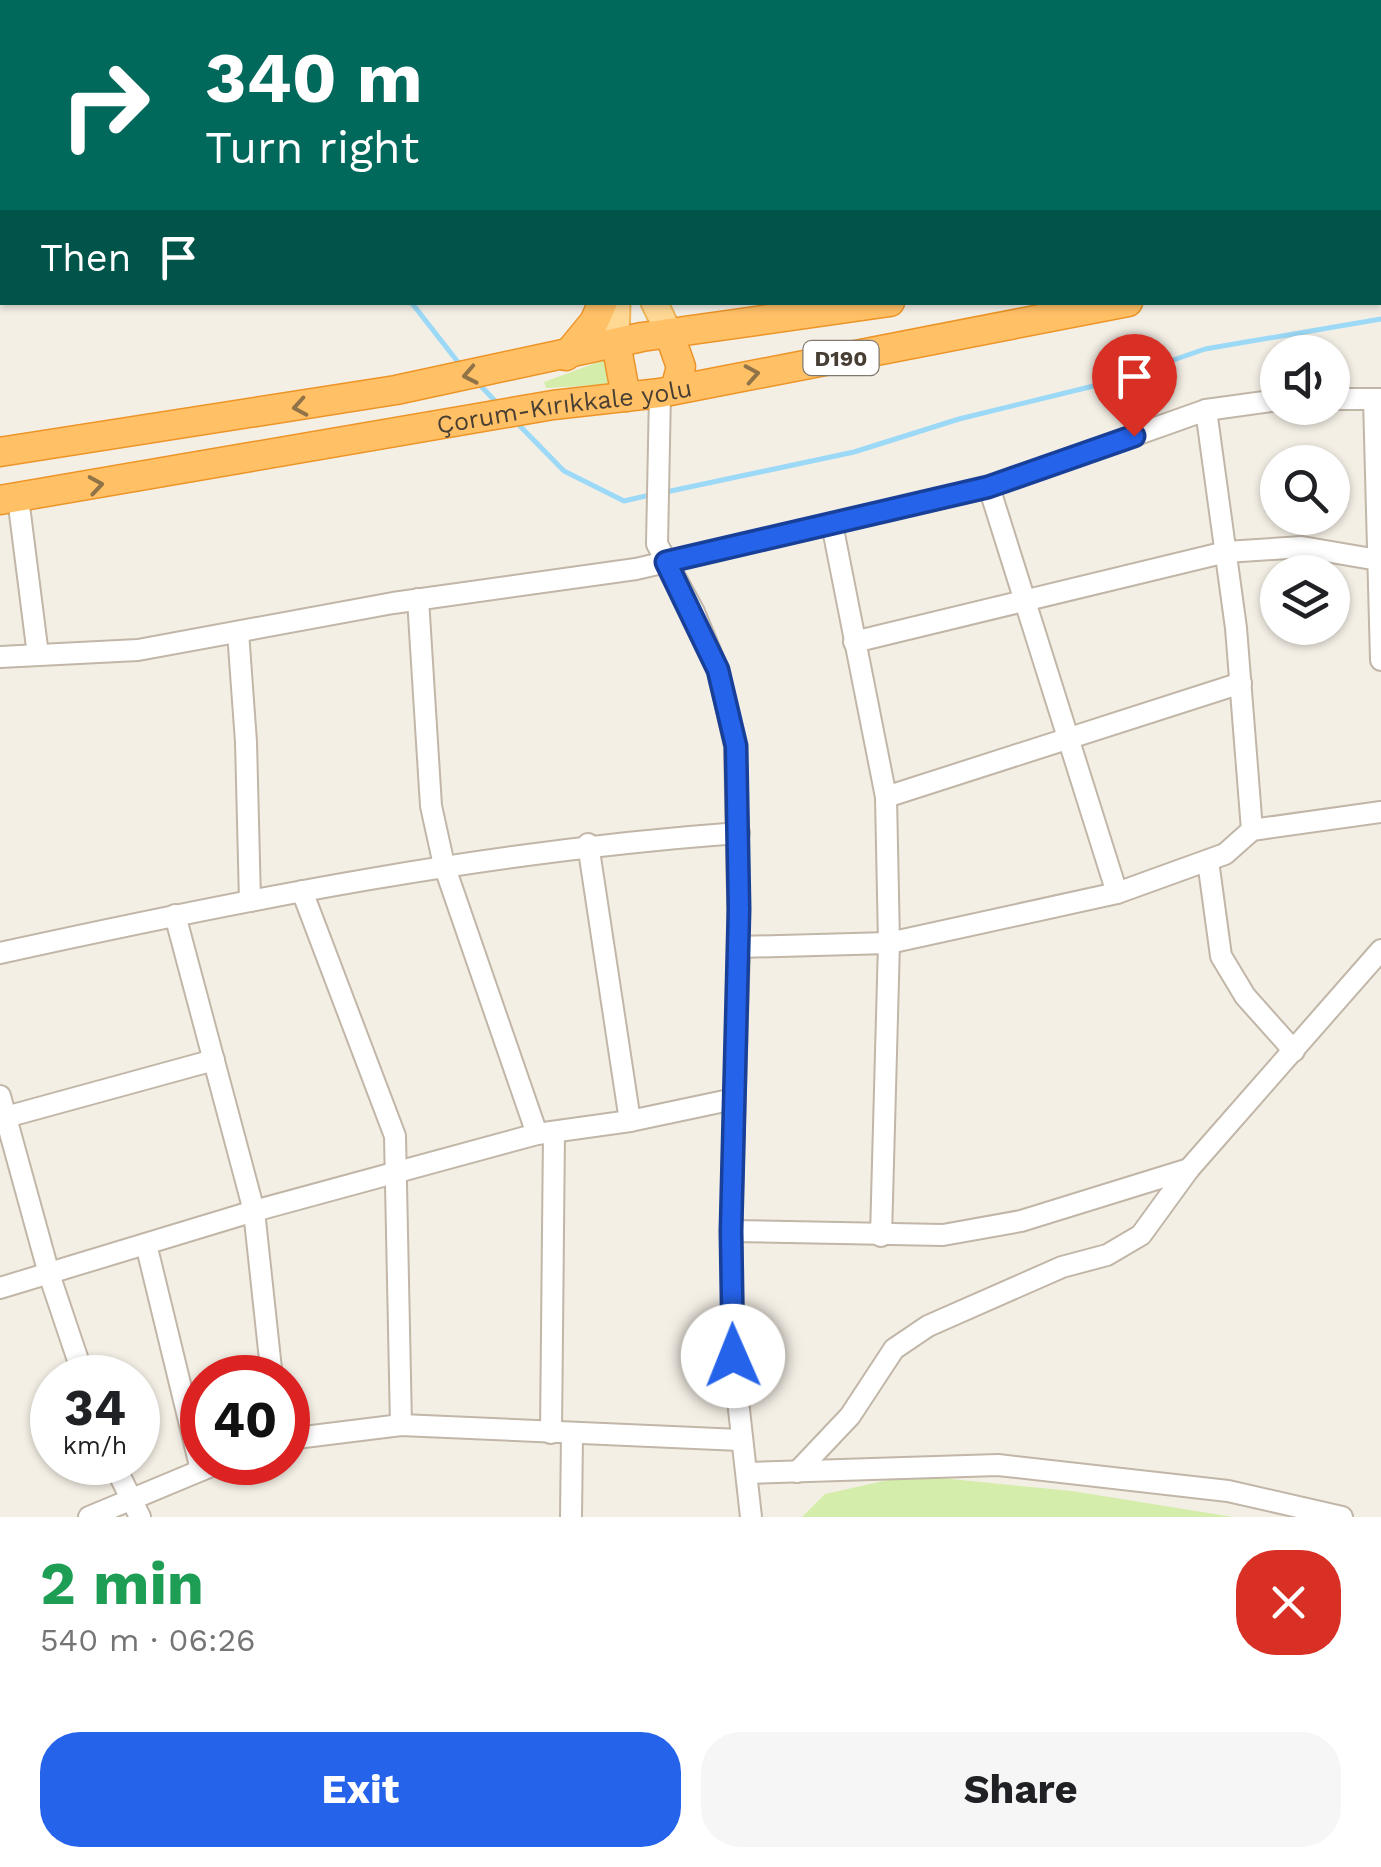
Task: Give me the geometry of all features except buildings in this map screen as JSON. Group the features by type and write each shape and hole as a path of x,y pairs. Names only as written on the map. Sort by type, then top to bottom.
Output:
{"highway":[{"path":"555,358 594,322 602,305"},
{"name":"Çorum-Kırıkkale yolu","path":"0,452 396,390 669,333 869,305"},
{"name":"Çorum-Kırıkkale yolu","path":"9,499 552,406 667,391 1112,305"},
{"path":"667,391 680,367 669,333"},
{"path":"616,343 626,397"}],"main road":[{"path":"616,343 617,305"},
{"path":"655,305 669,333"}],"street":[{"path":"667,391 660,460 661,553 718,670 736,746 740,833 731,1231 733,1356 751,1517"},
{"path":"1350,399 1377,399 1381,660"},
{"path":"0,658 138,650 832,524 988,487 1206,410 1260,402"},
{"path":"1206,410 1241,683 1252,830"},
{"path":"988,487 1066,742 1117,892"},
{"path":"9,499 38,656"},
{"path":"832,524 886,796 889,943 881,1236"},
{"path":"854,642 1022,598 1226,552 1302,547 1378,560"},
{"path":"418,599 431,806 444,865 546,1133 561,1434 572,1517"},
{"path":"238,632 246,742 250,901"},
{"path":"886,796 1066,742 1241,683"},
{"path":"739,947 889,943 1117,892 1208,861 1238,847 1252,830 1381,812"},
{"path":"0,953 174,915 444,865 588,844 740,833"},
{"path":"588,844 630,1121"},
{"path":"1208,861 1221,956 1245,996 1294,1051"},
{"path":"302,891 396,1136 401,1426"},
{"path":"174,915 254,1211 270,1355"},
{"path":"797,1472 850,1416 894,1349 928,1326 1062,1267 1107,1255 1141,1234 1189,1169 1381,950"},
{"path":"6,1117 214,1060"},
{"path":"0,1096 49,1274 76,1355"},
{"path":"0,1288 254,1211 546,1133 630,1121 734,1099"},
{"path":"731,1231 943,1235 1021,1221 1189,1169"},
{"path":"146,1244 180,1360"},
{"path":"310,1436 401,1426 740,1440"},
{"path":"748,1474 952,1464 1047,1469 1228,1491 1342,1517"},
{"path":"88,1517 180,1478"},
{"path":"122,1485 140,1517"}],"green space":[{"path":"607,359 612,384 546,388 544,382"},
{"path":"911,1475 1072,1491 1233,1517 802,1517 825,1494"}],"waterway":[{"path":"413,305 461,366"},
{"path":"666,492 854,452 959,419 1110,382 1205,349 1381,319"},
{"path":"476,381 500,406"},
{"path":"515,421 564,471 624,501 650,495"}],"route":[{"path":"733,1356 731,1231 740,833 736,746 718,670 694,612 666,562 988,487 1134,436"}]}
